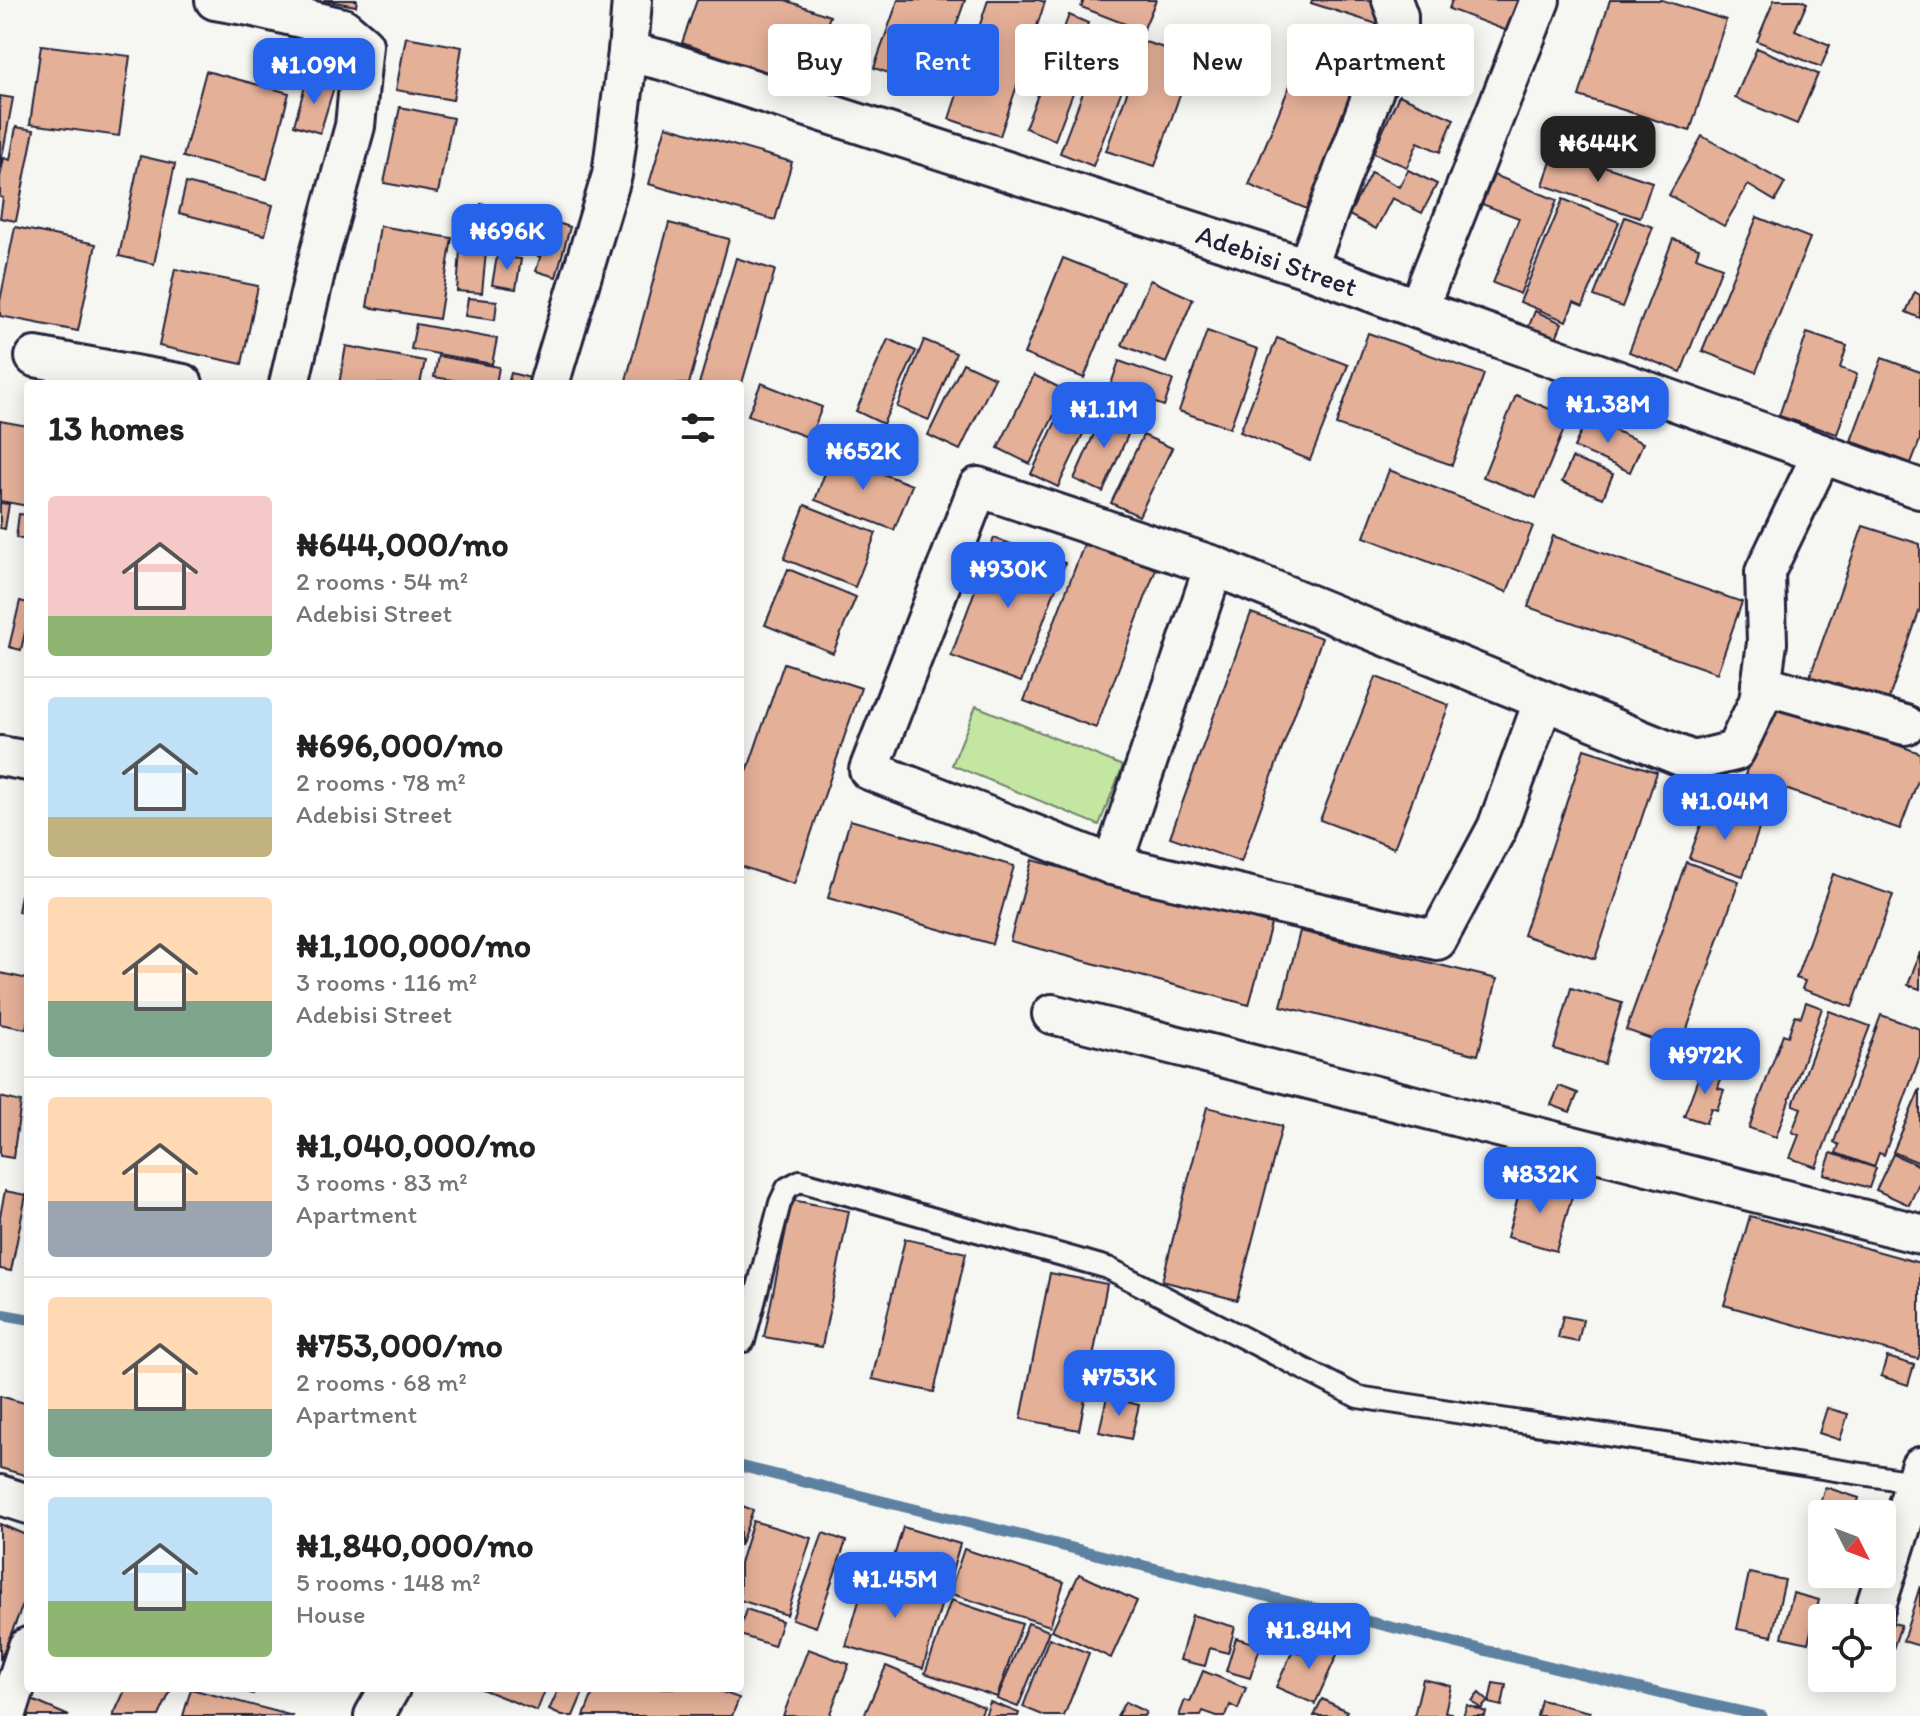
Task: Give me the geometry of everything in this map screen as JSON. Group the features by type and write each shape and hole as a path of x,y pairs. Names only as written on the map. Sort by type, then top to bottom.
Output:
{"street":[{"path":"215,0 343,28 363,45 355,126 317,264 290,380"},
{"path":"550,380 612,175 632,0"},
{"path":"1307,268 1398,26 1392,0"},
{"path":"1418,309 1540,0"},
{"name":"Adebisi Street","path":"628,52 662,60 1307,268 1920,489"},
{"path":"35,357 161,380"},
{"path":"1543,702 1497,828 1437,940 1112,865 869,770 978,487 1214,566 1693,761 1735,751 1759,701 1767,643 1765,572 1822,454"},
{"path":"1112,865 1214,566"},
{"path":"1761,684 1905,725"},
{"path":"0,756 24,760"},
{"path":"1052,1014 1920,1234"},
{"path":"1877,1604 1918,1477"},
{"path":"0,1495 24,1503"},
{"path":"6,1716 24,1660"},
{"path":"374,1716 388,1692"}],"lane":[{"path":"744,1341 780,1203 787,1188 800,1181 1108,1268 1358,1397 1918,1477"}],"green space":[{"path":"976,706 1123,766 1099,825 952,765"}],"building":[{"path":"323,0 357,0 356,6"},
{"path":"697,0 785,0 830,16 827,24 768,24 768,73 682,43"},
{"path":"898,0 965,0 957,24 890,24"},
{"path":"988,0 1045,2 1038,24 1015,24 1015,91 1000,136 949,119 957,96 999,96 999,24 980,24"},
{"path":"1084,0 1156,0 1146,24 1125,24 1081,7"},
{"path":"1312,0 1385,0 1377,24 1311,3"},
{"path":"1452,0 1522,0 1510,32 1449,9"},
{"path":"1610,0 1662,0 1726,20 1690,131 1579,96"},
{"path":"1774,0 1801,0 1807,3 1795,30 1830,45 1821,67 1757,41"},
{"path":"1069,15 1088,23 1088,24 1065,24"},
{"path":"887,31 887,73 874,68"},
{"path":"406,37 462,47 453,100 396,90"},
{"path":"1148,43 1164,48 1164,96 1179,96 1155,166 1106,151 1126,96 1148,96"},
{"path":"41,45 130,56 119,136 30,124"},
{"path":"1757,48 1818,74 1797,124 1735,98"},
{"path":"206,71 289,93 267,179 183,157"},
{"path":"307,79 334,87 320,133 294,125"},
{"path":"1287,92 1287,96 1353,96 1307,209 1249,185"},
{"path":"0,96 13,98 0,168"},
{"path":"1037,96 1072,96 1055,140 1025,128"},
{"path":"1082,96 1120,96 1093,166 1060,153"},
{"path":"1399,96 1454,119 1440,152 1418,142 1407,167 1373,153"},
{"path":"400,107 453,118 438,193 384,183"},
{"path":"666,126 792,162 775,220 649,184"},
{"path":"16,127 34,130 16,221 0,218 3,198 0,197 0,177 4,158 10,160"},
{"path":"1702,136 1785,183 1775,201 1748,185 1724,226 1669,195"},
{"path":"1555,150 1652,182 1640,218 1543,185"},
{"path":"140,156 175,164 154,264 119,256"},
{"path":"1408,170 1437,184 1422,213 1392,198 1376,229 1349,215 1371,172 1399,187"},
{"path":"1494,175 1557,200 1520,294 1493,283 1519,218 1482,204"},
{"path":"186,183 273,205 265,235 179,213"},
{"path":"1563,199 1619,222 1583,306 1574,302 1566,321 1520,302"},
{"path":"481,204 550,223 541,257 472,237"},
{"path":"1625,217 1653,227 1622,307 1594,296"},
{"path":"1757,217 1810,238 1756,372 1702,351"},
{"path":"551,221 570,227 556,277 536,271"},
{"path":"669,223 729,239 690,380 626,380"},
{"path":"380,226 452,238 439,319 367,307"},
{"path":"15,227 96,244 78,331 0,316 0,301"},
{"path":"1673,239 1699,248 1696,257 1722,267 1681,372 1629,352"},
{"path":"460,250 486,252 482,293 457,291"},
{"path":"497,256 521,259 516,289 492,285"},
{"path":"736,258 775,270 743,380 700,380"},
{"path":"1063,258 1123,282 1084,378 1024,354"},
{"path":"175,269 258,286 242,364 159,346"},
{"path":"1150,280 1193,299 1166,363 1122,345"},
{"path":"1915,292 1920,295 1920,318 1906,312"},
{"path":"468,298 497,301 495,320 465,316"},
{"path":"1535,311 1562,323 1552,348 1525,336"},
{"path":"416,324 497,339 492,364 411,349"},
{"path":"1207,331 1258,349 1230,428 1179,411"},
{"path":"1368,333 1484,374 1452,465 1336,425"},
{"path":"1807,333 1847,346 1840,368 1857,374 1837,434 1779,416"},
{"path":"1277,338 1348,365 1310,460 1240,432"},
{"path":"888,339 916,351 883,424 856,411"},
{"path":"924,340 956,353 929,420 897,407"},
{"path":"346,346 425,361 421,380 340,380"},
{"path":"438,356 499,367 497,380 434,377"},
{"path":"1882,358 1920,372 1920,440 1911,463 1851,441"},
{"path":"1119,361 1173,380 1164,406 1110,387"},
{"path":"963,363 995,378 960,450 928,435"},
{"path":"511,373 530,378 529,380 509,380"},
{"path":"1034,375 1066,391 1030,464 998,448"},
{"path":"761,383 822,407 810,438 748,415"},
{"path":"1516,395 1569,417 1536,498 1483,477"},
{"path":"1065,402 1092,415 1058,487 1031,474"},
{"path":"1105,409 1134,421 1103,492 1074,479"},
{"path":"1587,418 1643,443 1630,472 1574,447"},
{"path":"0,421 24,425 24,505 0,501"},
{"path":"1143,435 1172,448 1139,516 1111,503"},
{"path":"832,454 912,485 894,530 815,500"},
{"path":"1572,458 1613,474 1603,498 1562,482"},
{"path":"1389,470 1533,526 1507,592 1364,537"},
{"path":"0,503 9,504 5,529 0,528"},
{"path":"805,505 876,533 855,587 784,559"},
{"path":"19,514 24,515 24,539 16,538"},
{"path":"1863,526 1920,544 1920,609 1886,707 1808,682"},
{"path":"1553,536 1742,602 1717,673 1528,607"},
{"path":"994,538 1065,563 1021,682 951,656"},
{"path":"1085,542 1156,569 1096,728 1024,701"},
{"path":"788,569 856,597 833,653 765,625"},
{"path":"20,601 24,602 21,650 9,647"},
{"path":"1251,613 1322,638 1241,862 1170,837"},
{"path":"784,663 861,688 794,884 744,867 744,780"},
{"path":"1376,677 1449,705 1394,848 1320,820"},
{"path":"1772,700 1920,753 1920,775 1900,829 1745,775"},
{"path":"1584,749 1657,772 1595,959 1523,935"},
{"path":"1707,808 1760,826 1743,876 1689,858"},
{"path":"850,820 1014,866 992,944 828,898"},
{"path":"1032,860 1271,924 1249,1005 1010,941"},
{"path":"1686,862 1739,881 1680,1049 1626,1030"},
{"path":"1833,874 1893,895 1852,1007 1802,989 1805,981 1796,978"},
{"path":"24,878 24,913 18,912"},
{"path":"1300,931 1497,979 1478,1055 1281,1006"},
{"path":"1920,952 1920,989 1908,985"},
{"path":"0,973 24,978 24,1029 0,1024"},
{"path":"1571,988 1622,1003 1604,1064 1554,1049"},
{"path":"1806,1002 1822,1008 1776,1137 1749,1128 1783,1034 1788,1036 1795,1015 1801,1017"},
{"path":"1829,1011 1870,1026 1816,1167 1790,1158 1799,1135 1792,1132 1801,1108 1793,1105"},
{"path":"1881,1015 1920,1029 1920,1056 1884,1155 1879,1153 1874,1167 1836,1153 1839,1145 1834,1142"},
{"path":"1702,1068 1722,1075 1718,1088 1724,1090 1717,1110 1711,1108 1706,1123 1684,1116"},
{"path":"1559,1086 1578,1093 1570,1112 1551,1105"},
{"path":"1920,1089 1920,1163 1893,1152"},
{"path":"0,1097 21,1102 13,1158 0,1156"},
{"path":"1207,1107 1282,1126 1237,1300 1162,1281"},
{"path":"1831,1153 1876,1168 1869,1188 1824,1174"},
{"path":"1893,1154 1920,1166 1920,1181 1909,1205 1876,1190"},
{"path":"1523,1179 1573,1193 1556,1251 1507,1237"},
{"path":"5,1191 24,1195 11,1271 0,1269 0,1216"},
{"path":"792,1200 849,1211 822,1347 764,1337"},
{"path":"1750,1216 1920,1263 1918,1359 1724,1305"},
{"path":"905,1239 966,1253 934,1392 872,1379"},
{"path":"1050,1273 1107,1284 1079,1430 1021,1419"},
{"path":"1563,1316 1583,1320 1578,1342 1558,1338"},
{"path":"1887,1357 1914,1365 1908,1385 1881,1376"},
{"path":"0,1396 24,1403 24,1475 0,1468"},
{"path":"1107,1397 1139,1405 1131,1439 1099,1432"},
{"path":"1827,1408 1848,1414 1840,1440 1819,1433"},
{"path":"1825,1487 1859,1498 1858,1500 1821,1500"},
{"path":"744,1507 753,1510 744,1535"},
{"path":"753,1521 811,1538 787,1615 744,1601 744,1550"},
{"path":"0,1524 24,1534 24,1603 0,1660"},
{"path":"903,1527 960,1544 948,1586 890,1570"},
{"path":"823,1533 846,1541 816,1627 792,1619"},
{"path":"964,1549 1064,1582 1050,1626 949,1593"},
{"path":"867,1573 944,1595 923,1668 846,1646"},
{"path":"1749,1573 1785,1580 1772,1636 1737,1629"},
{"path":"1079,1574 1137,1601 1111,1658 1052,1630"},
{"path":"1920,1586 1920,1646 1903,1641"},
{"path":"1793,1593 1819,1600 1818,1604 1808,1604 1808,1643 1782,1637"},
{"path":"951,1600 1022,1624 997,1697 925,1673"},
{"path":"746,1609 782,1621 774,1646 744,1636"},
{"path":"1192,1615 1235,1627 1228,1653 1210,1648 1205,1666 1180,1660"},
{"path":"1028,1623 1049,1631 1018,1707 997,1699"},
{"path":"1896,1624 1901,1625 1896,1640"},
{"path":"1049,1638 1089,1653 1064,1716 1045,1716 1023,1707"},
{"path":"1236,1638 1261,1645 1250,1678 1226,1671"},
{"path":"1317,1638 1340,1648 1315,1704 1276,1687 1293,1650 1309,1657"},
{"path":"808,1649 849,1664 829,1716 783,1716"},
{"path":"886,1666 984,1707 980,1716 864,1716"},
{"path":"1203,1671 1246,1688 1238,1709 1230,1705 1226,1716 1203,1711 1201,1716 1179,1716 1185,1700 1190,1702"},
{"path":"1423,1679 1451,1686 1445,1712 1451,1713 1450,1716 1414,1716"},
{"path":"1493,1683 1506,1685 1502,1706 1489,1703"},
{"path":"124,1692 170,1692 159,1716 113,1716"},
{"path":"190,1692 202,1692 293,1716 183,1716"},
{"path":"489,1692 544,1692 537,1711"},
{"path":"557,1692 583,1692 573,1716 562,1716 549,1710"},
{"path":"593,1692 722,1692 739,1698 732,1716 584,1716"},
{"path":"1479,1693 1488,1701 1481,1709 1472,1701"},
{"path":"1322,1699 1347,1711 1344,1716 1314,1716"},
{"path":"32,1700 69,1716 25,1716"},
{"path":"1541,1700 1590,1712 1589,1716 1537,1716"},
{"path":"990,1702 1019,1713 1018,1716 985,1716"},
{"path":"1125,1702 1146,1712 1144,1716 1117,1716"},
{"path":"1467,1705 1486,1712 1485,1716 1463,1716"}],"waterway":[{"path":"0,1314 24,1318"},
{"path":"744,1467 1762,1716"}]}
